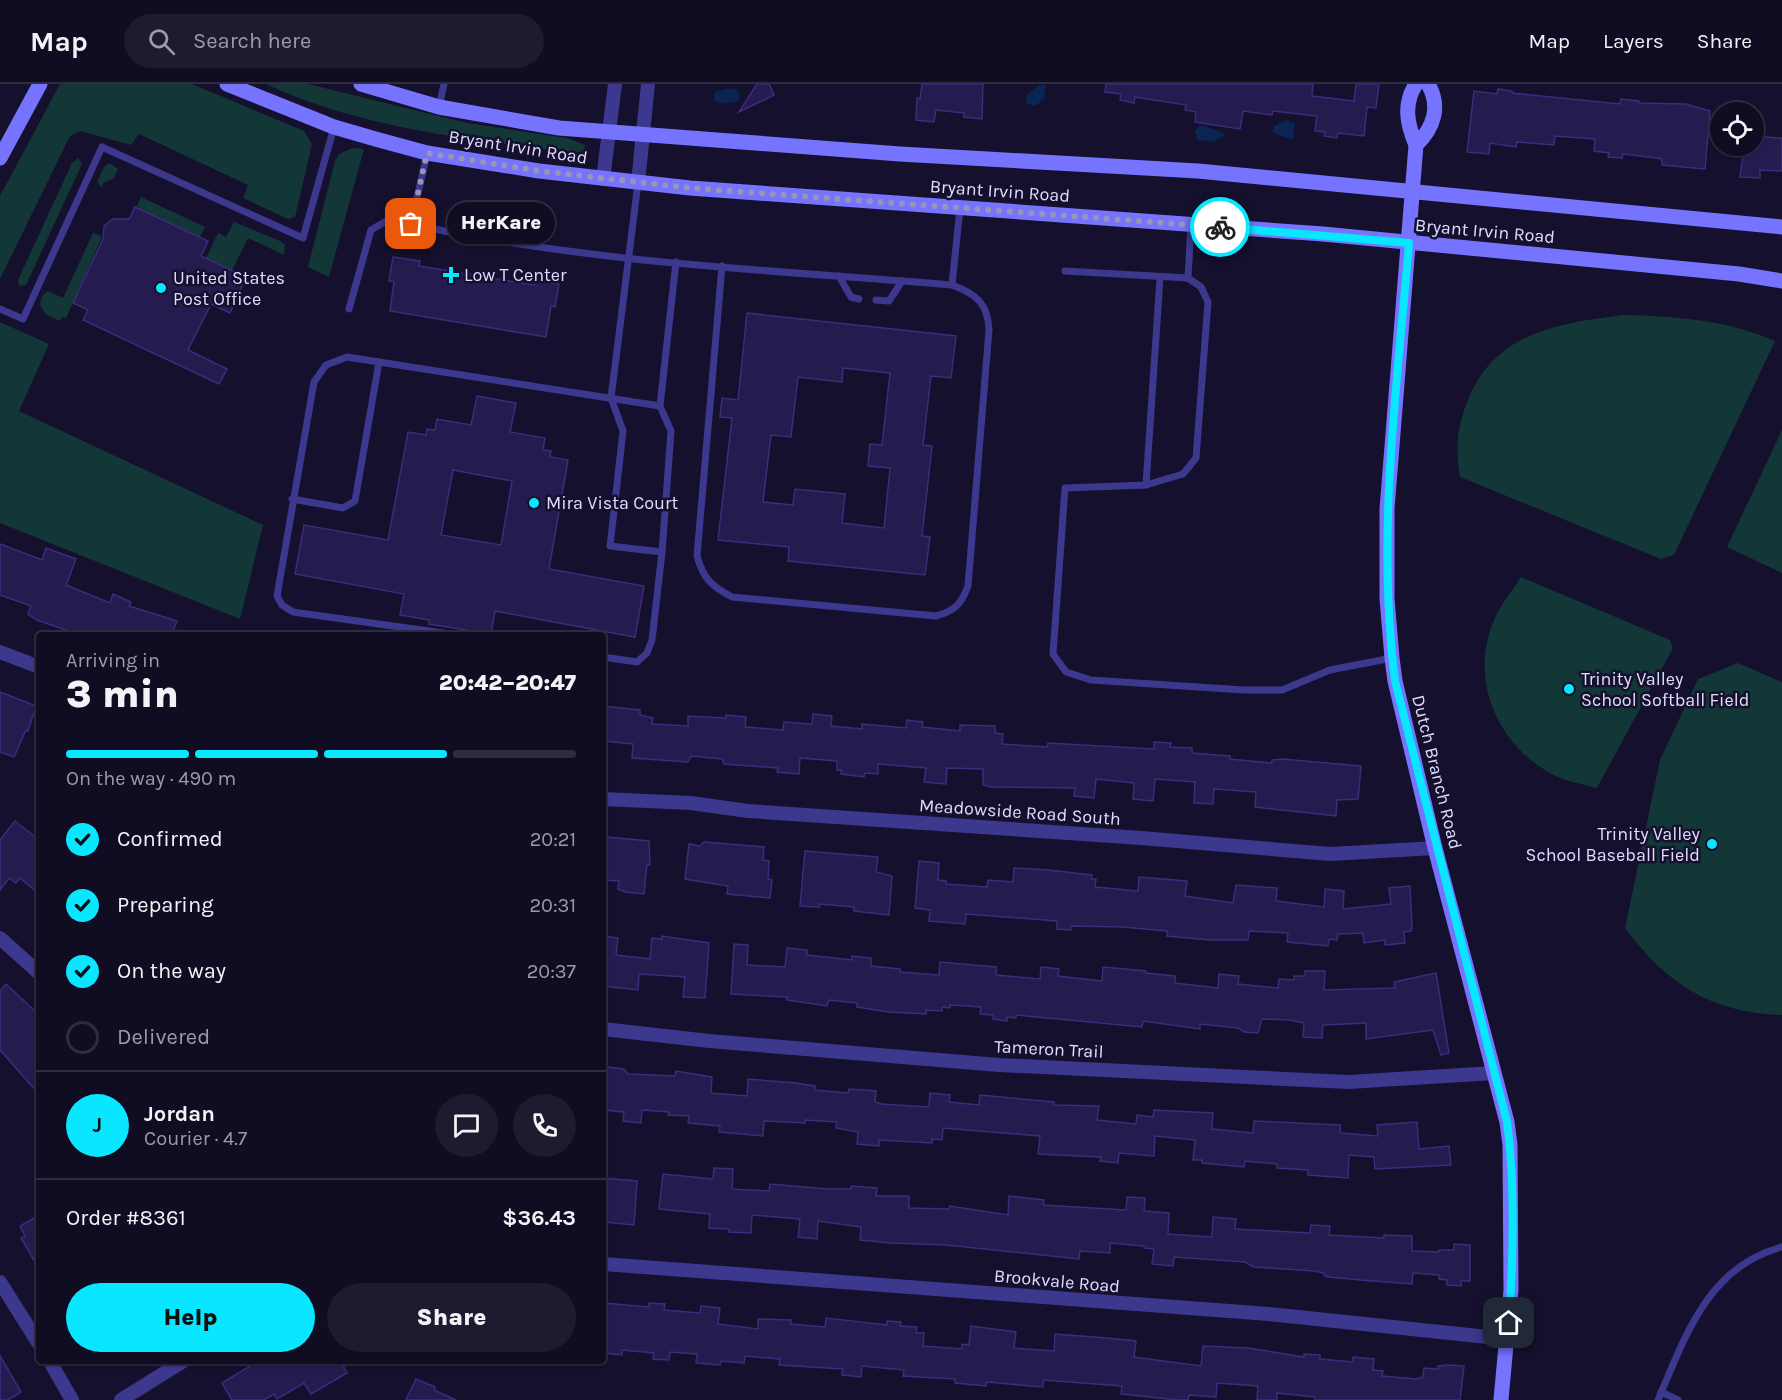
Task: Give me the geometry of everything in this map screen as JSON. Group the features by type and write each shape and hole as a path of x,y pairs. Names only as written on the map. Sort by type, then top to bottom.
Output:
{"main road":[{"path":"0,158 40,84"},
{"name":"Bryant Irvin Road","path":"227,84 334,127 427,153 478,163 603,179 1191,224 1728,273 1782,281"},
{"name":"Bryant Irvin Road","path":"361,84 439,107 507,120 609,133 1198,171 1782,227"},
{"name":"Dutch Branch Road","path":"1416,84 1407,109 1408,128 1416,145 1387,509 1387,599 1395,681 1510,1145 1511,1290 1501,1400"},
{"name":"Dutch Branch Road","path":"1416,145 1425,136 1435,112 1434,98 1428,84"}],"street":[{"path":"603,179 615,84"},
{"path":"638,183 648,84"},
{"path":"0,652 36,667"},
{"name":"Meadowside Road South","path":"606,799 691,803 758,812 1141,838 1330,854 1435,848"},
{"path":"0,938 36,970"},
{"name":"Tameron Trail","path":"606,1029 709,1041 999,1065 1349,1083 1494,1073"},
{"name":"Brookvale Road","path":"606,1263 775,1275 1062,1301 1269,1314 1507,1339"},
{"path":"0,1282 36,1339"},
{"path":"51,1364 72,1400"},
{"path":"121,1400 179,1364"}],"lane":[{"path":"439,107 444,84"},
{"path":"0,309 22,319 102,147 303,238 334,127"},
{"path":"411,224 427,153"},
{"path":"638,183 611,398 623,431 610,546 662,552"},
{"path":"952,285 960,208"},
{"path":"348,309 371,230 388,220 483,239 627,257 952,285 980,299 988,313 989,330 968,586 963,601 952,612 936,616 732,597 712,587 702,574 697,556 722,266"},
{"path":"1188,278 1191,224"},
{"path":"606,657 636,662 647,652 652,640 662,552 670,430 660,406 676,262"},
{"path":"1065,271 1188,278 1201,287 1208,302 1196,458 1183,474 1146,485 1065,488 1053,654 1066,672 1091,680 1244,690 1282,690 1330,670 1392,658"},
{"path":"839,276 851,297 859,298"},
{"path":"1146,485 1160,278"},
{"path":"876,300 889,301 902,281"},
{"path":"436,632 293,612 282,605 277,596 314,382 326,366 347,357 660,406"},
{"path":"292,499 343,508 355,501 379,362"},
{"path":"1678,1400 1659,1396 1690,1325 1704,1300 1725,1277 1746,1262 1782,1247"}],"green space":[{"path":"60,84 192,84 304,131 312,144 295,217 288,219 243,198 248,185 139,134 131,145 80,131 70,136 0,279 0,196"},
{"path":"266,84 308,84 467,123 567,138 585,145 584,151 573,153 495,143 378,122 340,112"},
{"path":"353,148 364,149 329,277 308,267 335,161 339,154"},
{"path":"78,158 82,164 26,285 19,286 18,280 72,163"},
{"path":"109,163 118,169 113,179 103,183 101,187 97,182 104,167"},
{"path":"141,197 205,227 200,237 136,208"},
{"path":"234,222 280,241 285,245 284,255 248,238 232,270 206,258 218,233 226,237"},
{"path":"93,233 101,236 101,239 66,318 62,317 60,321 45,314 40,304 42,296 48,291 63,298"},
{"path":"1624,315 1701,320 1739,328 1775,341 1674,555 1661,559 1460,477 1457,447 1461,419 1480,377 1495,359 1512,345 1553,327"},
{"path":"0,322 49,344 19,411 263,525 240,619 0,523"},
{"path":"1782,430 1782,573 1727,547"},
{"name":"Trinity Valley School Softball Field","path":"1521,577 1670,640 1673,648 1597,788 1555,776 1530,760 1514,744 1501,725 1492,705 1486,683 1485,661 1488,638 1498,611"},
{"name":"Trinity Valley School Baseball Field","path":"1738,663 1782,682 1782,1015 1733,1008 1693,992 1674,980 1657,965 1625,928 1660,760 1698,679"}],"water":[{"path":"1040,84 1046,85 1044,99 1035,106 1026,103 1027,95"},
{"path":"731,88 737,90 740,95 738,101 722,104 714,101 715,92"},
{"path":"1287,120 1295,123 1293,132 1295,135 1292,140 1272,132 1274,126"},
{"path":"1201,125 1223,133 1224,136 1213,142 1197,140 1195,131"}],"building":[{"path":"757,84 769,84 774,95 739,112"},
{"path":"922,84 983,84 982,119 964,117 964,113 936,110 934,122 916,120 917,98 920,99"},
{"path":"1106,84 1313,84 1312,96 1354,101 1356,84 1379,84 1376,108 1367,107 1364,136 1338,133 1337,138 1324,136 1325,132 1315,131 1317,116 1273,111 1272,115 1243,111 1240,129 1195,122 1196,112 1185,110 1186,105 1135,97 1134,103 1120,100 1121,94 1105,92"},
{"path":"1498,89 1512,91 1512,93 1620,104 1621,99 1639,101 1639,103 1686,104 1710,111 1705,169 1662,165 1662,159 1656,158 1623,154 1622,158 1608,157 1609,153 1594,151 1595,139 1555,136 1554,145 1517,142 1516,147 1490,143 1489,154 1467,152 1474,91 1497,94"},
{"path":"1764,137 1782,138 1782,171 1760,170 1760,178 1740,177 1743,156 1764,156"},
{"name":"United States Post Office","path":"135,207 208,241 201,256 246,277 230,313 211,304 188,350 227,369 219,384 83,320 88,310 73,303 103,239 104,226 113,219 129,219"},
{"path":"393,257 420,261 419,266 534,285 535,280 559,284 555,307 551,306 546,337 390,311 394,282 389,281"},
{"path":"747,313 956,336 951,378 931,376 923,445 932,446 922,536 930,537 925,575 788,561 789,547 718,540 732,418 720,417 722,398 738,400","holes":["843,368 890,373 882,445 870,444 868,466 890,468 884,528 842,523 845,494 795,489 793,505 763,502 771,435 791,437 798,377 842,382"]},
{"name":"Mira Vista Court","path":"477,396 516,403 510,432 545,438 543,450 551,451 550,457 568,460 549,569 644,586 635,637 495,611 491,632 429,624 429,620 400,615 404,594 295,574 304,525 388,540 408,432 426,435 427,429 435,430 437,419 471,425","holes":["453,470 512,481 501,545 441,535"]},
{"path":"0,544 42,560 46,548 76,559 66,585 110,603 113,594 131,602 129,606 177,621 173,632 72,632 37,620 28,614 31,606 0,595"},
{"path":"0,692 36,706 28,731 26,730 14,757 0,752"},
{"path":"606,706 640,710 640,715 653,718 652,724 688,726 688,716 726,718 726,715 746,717 745,727 783,730 784,722 812,724 813,714 832,716 831,726 862,729 862,724 906,728 907,720 923,722 922,727 960,731 960,725 995,726 995,733 1003,734 1002,744 1047,747 1048,743 1154,749 1154,742 1171,743 1170,747 1192,748 1192,753 1230,756 1230,759 1272,763 1272,760 1282,759 1361,766 1358,799 1337,800 1336,816 1255,807 1256,792 1214,789 1213,804 1194,803 1195,782 1155,779 1153,801 1133,799 1134,783 1096,779 1094,798 1074,796 1075,788 983,785 983,769 947,768 946,784 924,782 926,768 878,764 878,774 865,773 864,777 841,774 841,770 837,770 837,761 800,758 799,774 777,772 778,768 724,764 722,759 691,756 688,762 632,758 633,744 606,741"},
{"path":"15,821 36,838 36,891 20,878 16,883 9,878 0,890 0,840"},
{"path":"607,837 649,841 650,865 647,864 644,894 625,892 618,889 619,881 606,880"},
{"path":"704,842 764,847 763,860 769,861 768,879 772,880 770,898 727,894 728,886 685,879 689,844 700,846"},
{"path":"805,851 878,857 876,872 892,876 889,915 854,911 854,907 820,904 819,907 800,906"},
{"path":"919,861 939,863 938,880 946,881 946,884 987,887 988,880 1013,882 1014,868 1048,870 1092,875 1091,879 1096,879 1095,887 1138,891 1139,877 1187,881 1185,896 1233,903 1236,885 1277,888 1276,901 1324,907 1325,889 1344,891 1343,909 1391,904 1389,888 1410,886 1412,928 1411,931 1404,932 1405,943 1385,945 1385,940 1364,943 1363,933 1338,934 1337,940 1329,939 1328,946 1287,942 1288,933 1249,931 1248,940 1210,940 1167,936 1167,931 1123,927 1071,926 1071,930 1057,929 1057,921 966,914 965,924 929,921 930,910 915,908"},
{"path":"606,936 618,938 616,955 650,959 652,938 662,939 662,936 709,943 705,998 683,997 685,977 639,974 638,990 606,986"},
{"path":"734,944 748,945 747,965 785,967 787,948 807,950 807,955 852,960 852,956 871,958 871,966 900,969 900,972 939,975 940,962 996,967 996,975 1040,979 1041,967 1059,969 1058,976 1102,981 1103,967 1175,976 1175,983 1218,988 1219,974 1239,976 1238,984 1278,988 1279,979 1294,980 1294,976 1305,976 1305,971 1325,971 1324,990 1395,988 1394,982 1436,973 1449,1053 1441,1055 1433,1030 1366,1039 1366,1023 1323,1025 1322,1038 1303,1037 1304,1023 1290,1020 1262,1019 1258,1033 1244,1032 1238,1028 1200,1024 1200,1029 1143,1021 1142,1027 1016,1015 1016,1018 1007,1017 1007,1021 993,1019 993,1015 980,1014 981,1007 950,1005 950,1008 942,1007 942,1011 926,1010 926,1014 889,1012 857,1007 857,1003 829,1000 827,1006 787,1000 787,997 731,994"},
{"path":"6,984 36,1012 36,1091 0,1050 0,991"},
{"path":"606,1068 624,1069 628,1074 675,1076 676,1071 712,1077 711,1093 747,1096 748,1079 815,1086 815,1090 848,1093 849,1089 876,1091 875,1102 882,1104 929,1107 930,1093 950,1095 949,1102 979,1105 980,1095 1054,1102 1054,1105 1099,1106 1097,1120 1136,1124 1137,1115 1153,1117 1154,1110 1213,1113 1212,1129 1253,1133 1254,1121 1340,1125 1340,1133 1378,1136 1377,1125 1417,1122 1419,1149 1449,1146 1451,1165 1375,1169 1374,1157 1349,1155 1348,1178 1308,1175 1308,1170 1277,1168 1277,1164 1245,1161 1244,1167 1202,1163 1202,1160 1193,1160 1195,1140 1155,1136 1154,1156 1119,1153 1118,1163 1100,1161 1101,1157 1038,1154 1040,1136 943,1128 942,1140 932,1139 932,1143 879,1140 879,1146 857,1144 858,1132 836,1128 837,1122 764,1121 763,1136 719,1132 720,1126 688,1123 689,1116 668,1115 669,1112 642,1110 641,1123 623,1121 624,1112 606,1110"},
{"path":"714,1168 733,1169 732,1189 769,1191 770,1184 828,1189 851,1189 851,1186 877,1188 876,1196 909,1196 909,1208 949,1209 950,1206 1008,1215 1009,1196 1044,1200 1043,1205 1126,1210 1127,1197 1145,1198 1144,1211 1169,1213 1168,1234 1212,1237 1213,1217 1236,1219 1235,1229 1310,1233 1311,1225 1330,1226 1329,1235 1384,1238 1384,1235 1412,1236 1412,1251 1439,1252 1439,1250 1454,1250 1454,1244 1470,1245 1470,1281 1461,1281 1461,1286 1447,1285 1447,1280 1439,1279 1439,1275 1413,1273 1412,1284 1360,1280 1328,1277 1324,1273 1314,1271 1254,1267 1245,1262 1174,1257 1173,1266 1152,1264 1154,1249 1110,1243 1110,1253 1080,1251 1079,1259 946,1245 891,1243 860,1240 861,1227 818,1221 817,1239 798,1237 800,1219 752,1215 751,1233 729,1232 729,1229 709,1228 710,1214 659,1209 663,1174 713,1179"},
{"path":"606,1178 637,1181 634,1225 606,1222"},
{"path":"36,1217 36,1264 21,1238 25,1236 20,1226"},
{"path":"606,1303 649,1307 649,1303 665,1304 664,1310 700,1313 701,1306 720,1308 718,1324 758,1329 758,1319 791,1320 791,1324 825,1327 826,1318 887,1325 887,1321 901,1322 900,1326 917,1327 916,1333 924,1333 923,1346 962,1349 962,1344 969,1345 971,1326 1016,1332 1014,1348 1054,1351 1055,1334 1107,1338 1136,1341 1134,1357 1201,1366 1203,1346 1248,1348 1304,1357 1304,1354 1320,1355 1320,1359 1353,1362 1353,1357 1374,1359 1373,1370 1383,1371 1382,1376 1416,1379 1423,1377 1424,1368 1464,1366 1460,1400 1315,1400 1315,1397 1277,1393 1277,1400 1257,1400 1258,1386 1217,1383 1216,1397 1189,1395 1188,1400 1178,1400 1121,1394 1122,1386 1043,1380 1043,1387 986,1382 986,1386 955,1383 955,1379 903,1376 904,1370 862,1366 861,1377 842,1375 843,1369 779,1365 780,1359 745,1356 744,1363 721,1361 720,1365 696,1363 697,1354 670,1352 669,1360 653,1359 654,1353 622,1350 622,1355 606,1353"},
{"path":"0,1356 21,1392 8,1400 0,1400"},
{"path":"253,1364 342,1364 347,1373 311,1394 304,1383 277,1399 274,1394 264,1400 232,1400 222,1383"},
{"path":"416,1379 435,1387 434,1390 456,1400 406,1400"}],"way so far":[{"path":"411,224 427,153 478,163 690,188 1220,227"}],"place":[{"name":"HerKare","path":"411,224"},
{"name":"Low T Center","path":"451,275"},
{"name":"United States Post Office","path":"161,288"},
{"name":"Mira Vista Court","path":"534,503"},
{"name":"Trinity Valley School Softball Field","path":"1569,689"},
{"name":"Trinity Valley School Baseball Field","path":"1712,844"}],"route":[{"path":"1220,227 1409,243 1387,509 1387,599 1392,658 1395,681 1435,848 1507,1122 1510,1145 1511,1290 1509,1323"}]}
